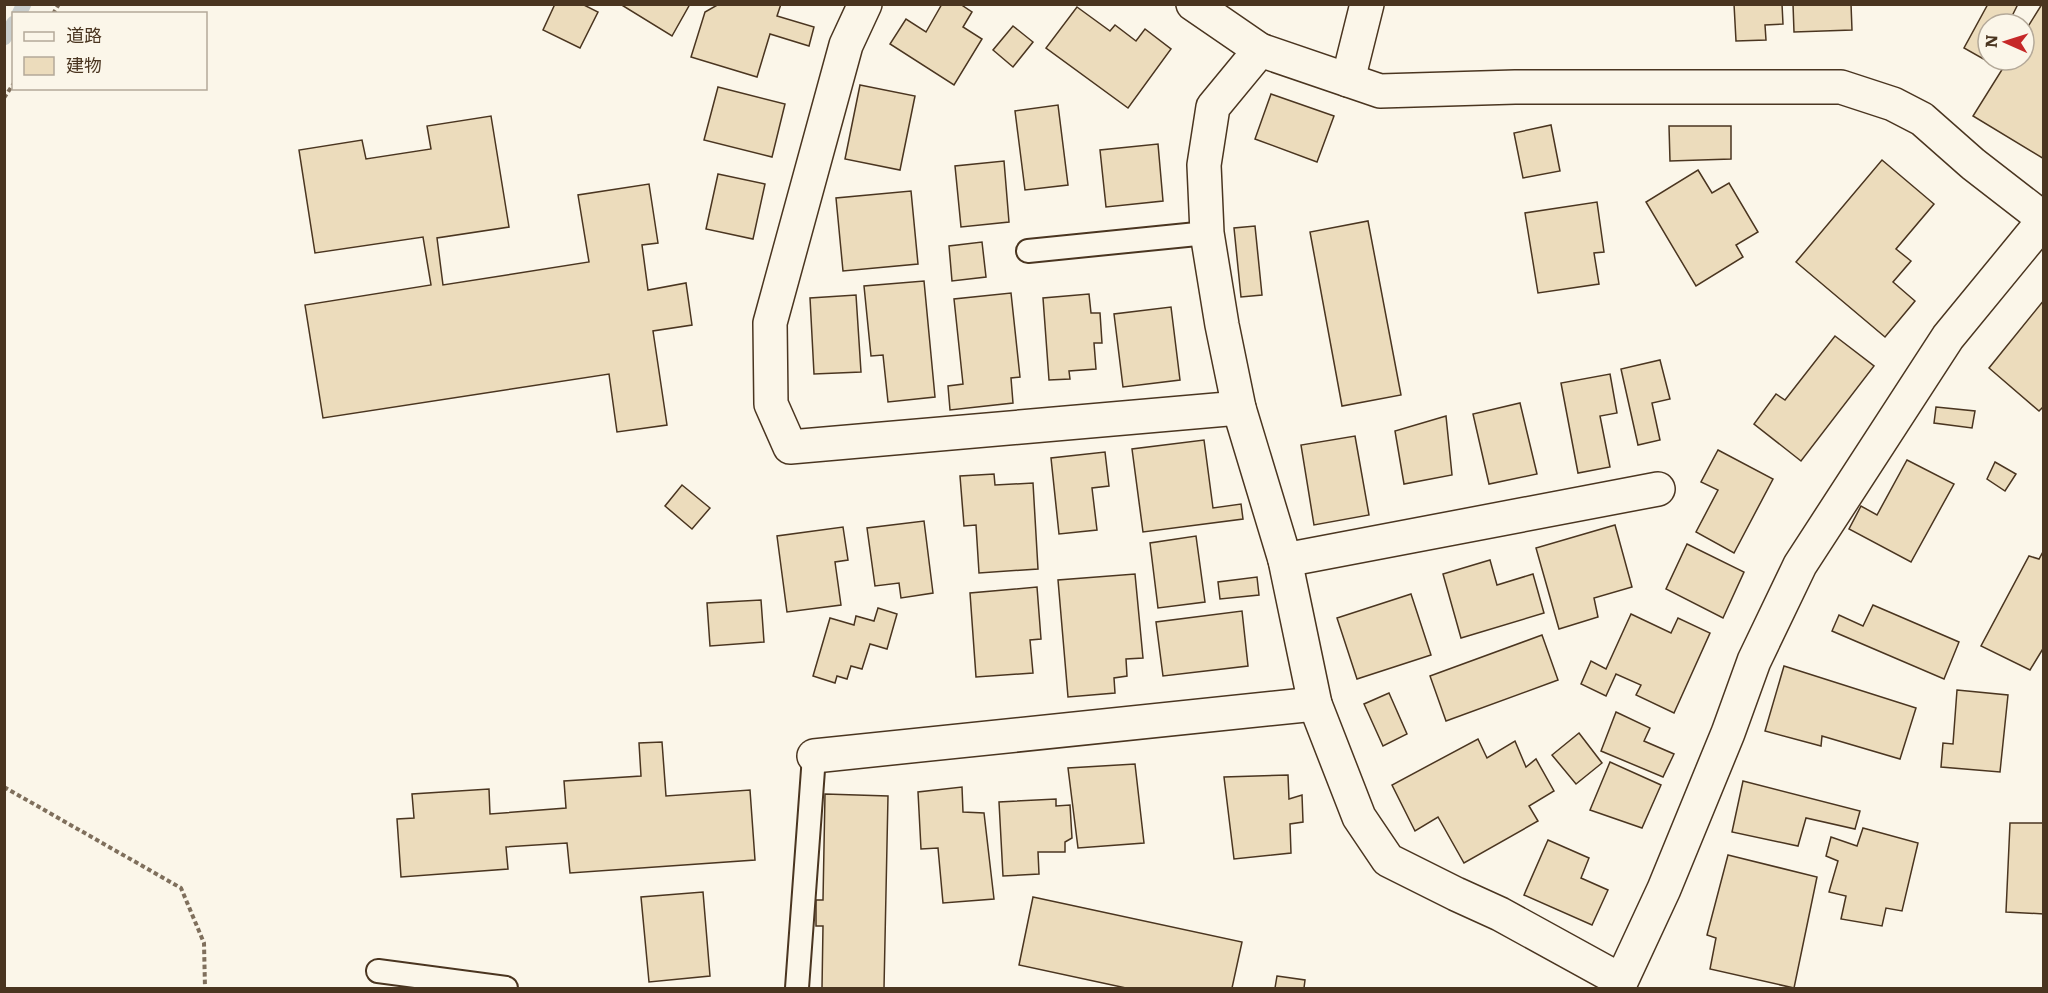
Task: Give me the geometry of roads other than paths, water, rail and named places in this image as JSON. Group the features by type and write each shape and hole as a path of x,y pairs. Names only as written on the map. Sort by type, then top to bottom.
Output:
{"street":[{"path":"865,4 846,45 770,322 771,404 790,447 1239,408"},
{"path":"1193,4 1260,51 1380,91 1515,87 1841,87 1893,104 1922,119 1972,164 2043,220 1948,338 1800,565 1754,661 1728,733 1664,889 1619,984 1500,914 1388,860 1359,817 1315,704 1284,560 1239,408 1207,233 1203,165 1213,107 1260,51"},
{"path":"1348,80 1368,4"},
{"path":"1284,560 1658,489"},
{"path":"814,756 1315,704"}],"lane":[{"path":"1028,251 1207,233"},
{"path":"797,988 814,756"},
{"path":"378,971 506,988"}],"waterway":[{"path":"20,12 24,4"},
{"path":"4,38 12,26"}]}
